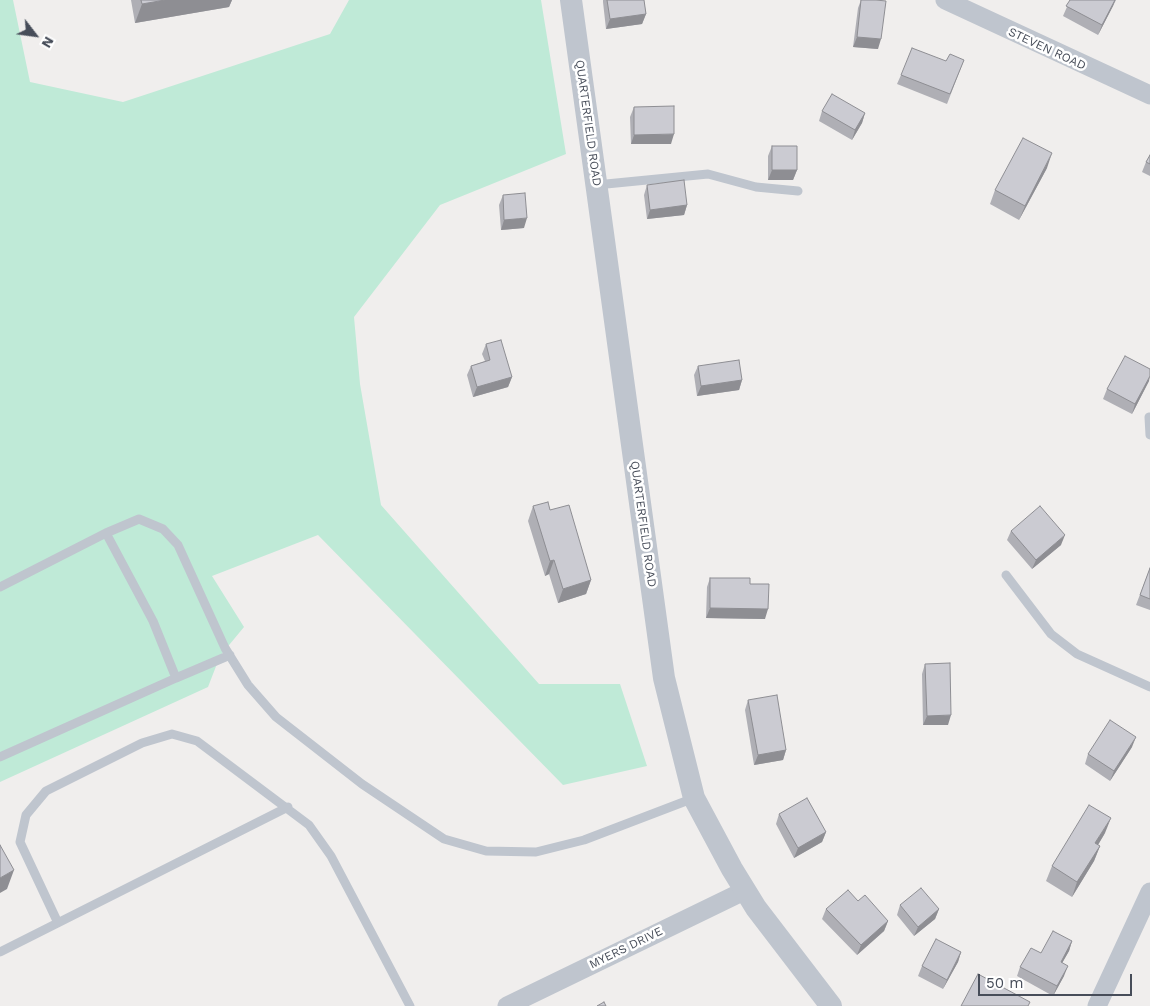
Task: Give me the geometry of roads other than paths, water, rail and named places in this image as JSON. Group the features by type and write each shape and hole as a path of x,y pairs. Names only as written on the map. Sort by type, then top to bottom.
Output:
{"street":[{"name":"QUARTERFIELD ROAD","path":"571,0 664,678 694,798 744,891 831,1006"},
{"name":"STEVEN ROAD","path":"946,0 1150,95"},
{"name":"MYERS DRIVE","path":"508,1006 744,891"},
{"path":"1096,1006 1150,892"}],"lane":[{"path":"596,185 708,174 756,186 798,191"},
{"path":"1149,417 1150,435"},
{"path":"0,587 106,533 139,520 163,529 178,545 230,655 248,685 276,718 362,784 444,839 486,850 536,852 584,840 694,798"},
{"path":"106,533 153,621 176,678"},
{"path":"1006,575 1051,634 1077,654 1150,687"},
{"path":"0,758 230,655"},
{"path":"58,923 20,842 26,815 46,791 142,743 172,734 197,741 309,825 331,856 410,1006"},
{"path":"0,952 288,808"}]}
